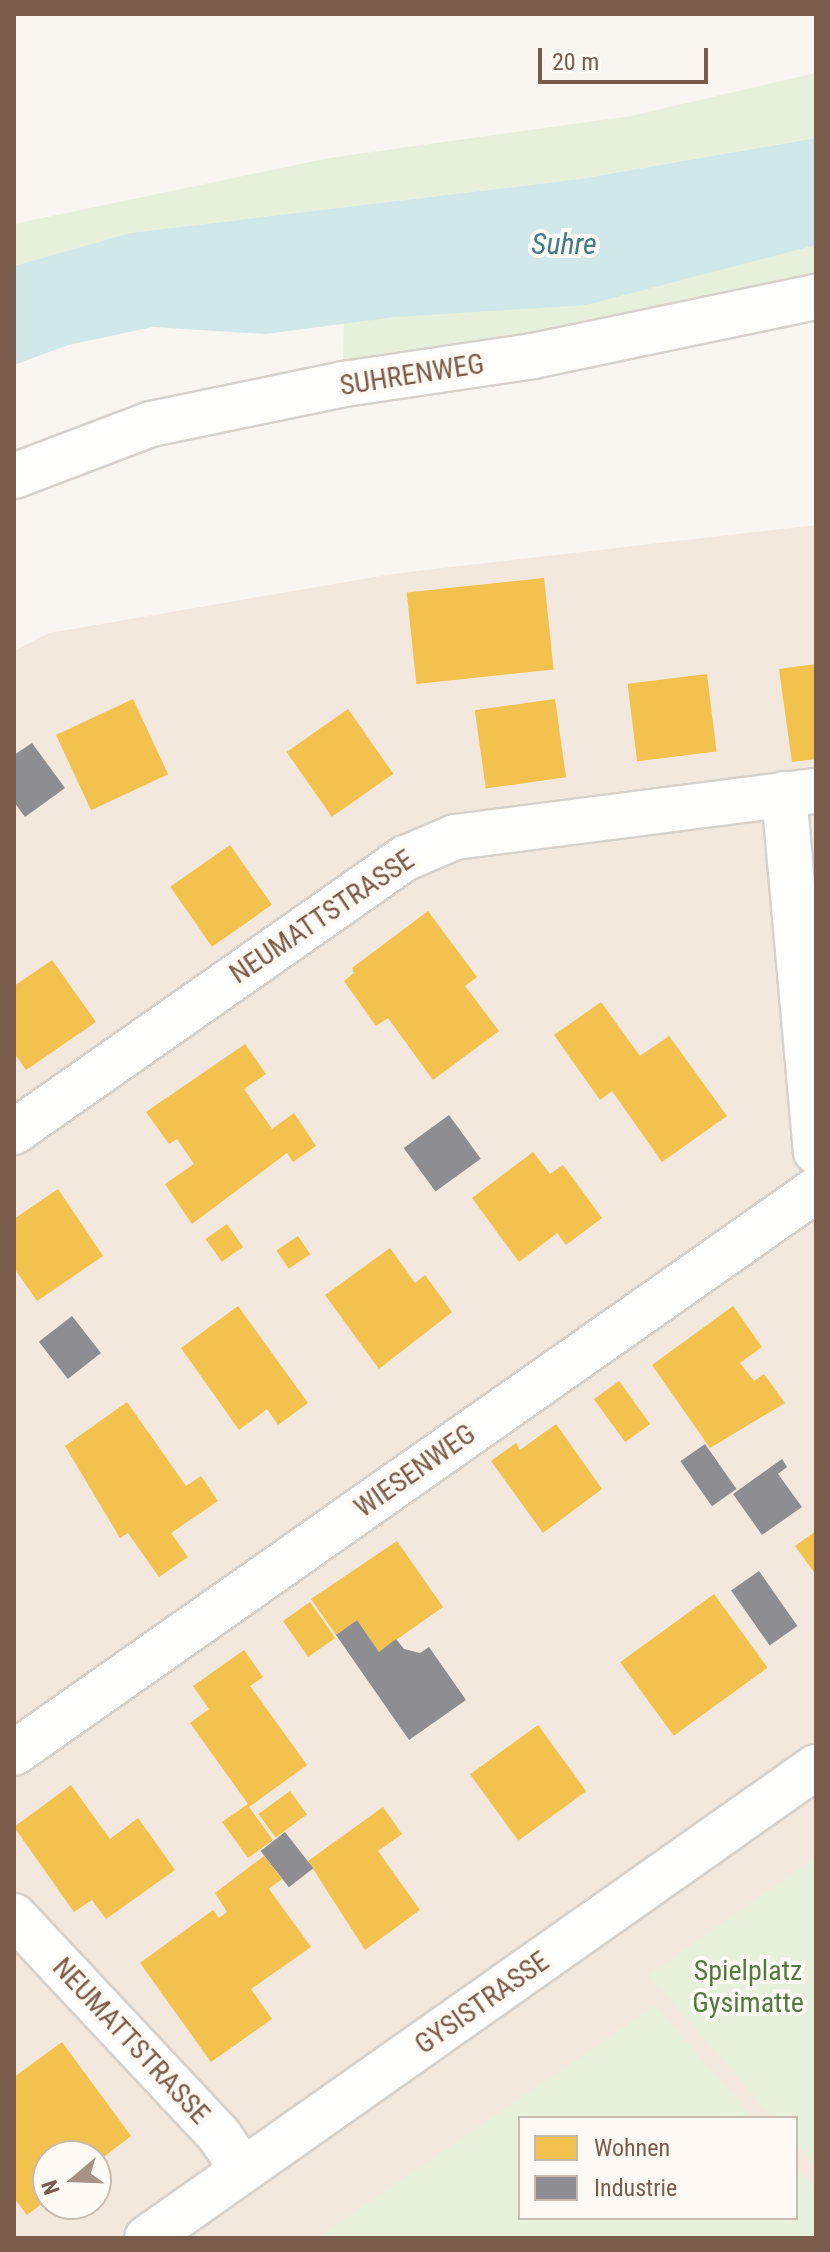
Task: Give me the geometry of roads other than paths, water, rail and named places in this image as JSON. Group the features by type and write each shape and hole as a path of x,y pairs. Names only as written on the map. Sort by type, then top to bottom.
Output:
{"street":[{"name":"SUHRENWEG","path":"14,476 151,424 344,384 533,356 816,297"},
{"name":"NEUMATTSTRASSE","path":"14,1132 418,852 455,837 800,792"},
{"path":"800,792 816,1152"},
{"name":"WIESENWEG","path":"14,1753 816,1190"},
{"name":"GYSISTRASSE","path":"147,2238 816,1767"},
{"name":"NEUMATTSTRASSE","path":"14,1916 219,2135 243,2170"}],"water":[{"name":"Suhre","path":"816,138 816,245 586,305 395,317 265,334 153,327 68,345 14,365 14,266 130,233 580,179"}],"park label":[{"name":"Spielplatz Gysimatte","path":"748,1987"}]}
